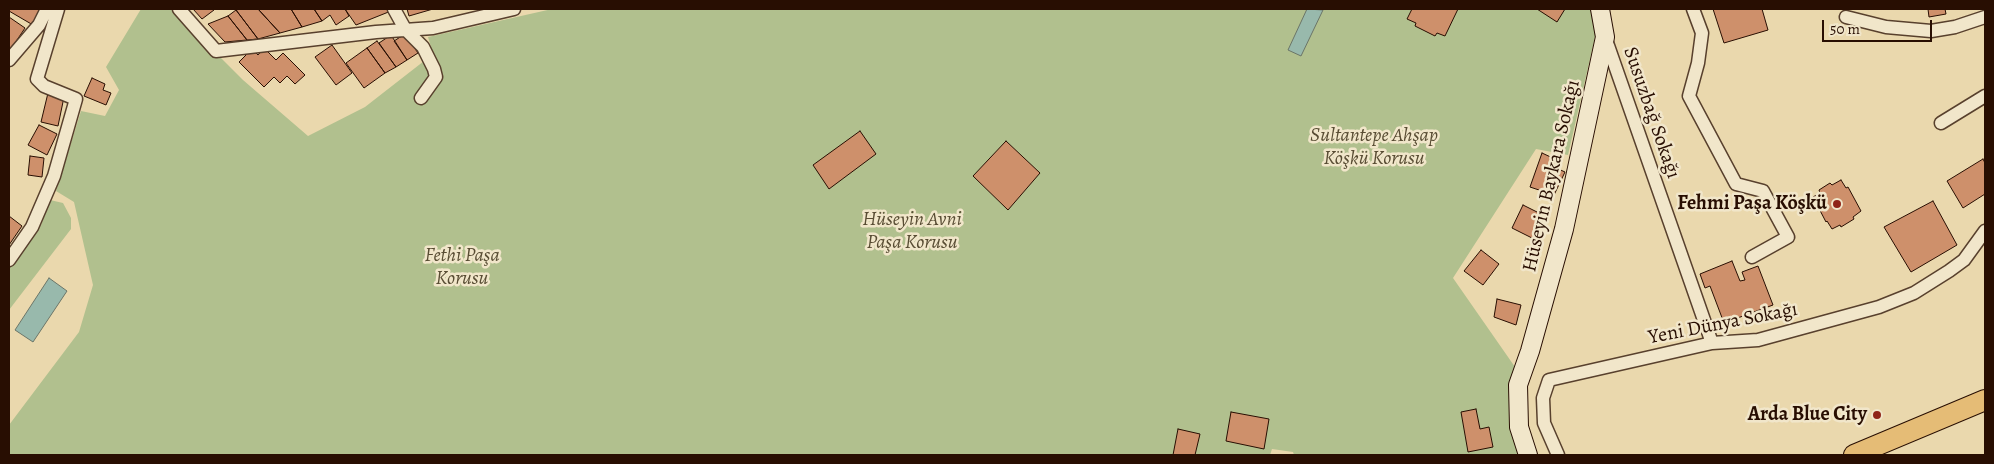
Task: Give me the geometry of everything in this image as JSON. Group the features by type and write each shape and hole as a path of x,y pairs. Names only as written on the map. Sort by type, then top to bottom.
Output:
{"main road":[{"path":"1854,455 1985,400"}],"street":[{"path":"9,60 39,25 47,9"},
{"path":"9,260 32,228 54,176 76,98 44,86 38,79 58,9"},
{"path":"179,9 216,51 405,28 433,28 514,9"},
{"path":"394,9 405,28 423,47 434,69 436,77 422,98"},
{"name":"Hüseyin Baykara Sokağı","path":"1528,455 1519,427 1518,385 1530,351 1564,229 1605,37 1600,9"},
{"path":"1693,9 1702,33 1698,63 1689,96 1736,184 1763,191 1788,237 1752,257"},
{"path":"1846,17 1886,27 1931,31 1955,27 1985,17"},
{"name":"Susuzbağ Sokağı","path":"1605,37 1712,343"},
{"path":"1940,123 1985,96"},
{"name":"Yeni Dünya Sokağı","path":"1558,455 1544,423 1543,398 1549,380 1712,343 1758,340 1898,300 1914,293 1964,260 1985,230"},
{"name":"Hüseyin Baykara Sokağı","path":"1530,351 1528,426 1540,455"}],"green space":[{"path":"141,9 172,9 243,80 308,136 365,107 433,54 428,37 552,9 1590,9 1596,21 1596,33 1568,155 1536,149 1453,278 1515,367 1513,430 1520,455 1294,455 1293,452 1272,449 1270,455 9,455 9,425 79,332 93,285 74,202 56,191 81,111 105,116 119,90 106,67"},
{"path":"50,200 63,203 71,218 71,229 9,310 9,266 41,225"}],"shaded area":[{"path":"1307,9 1323,10 1301,56 1288,50"},
{"path":"49,278 67,291 33,342 15,330"}],"building":[{"path":"9,9 43,9 33,25 9,11"},
{"path":"193,9 213,9 214,10 202,19"},
{"path":"258,9 280,33 258,39 236,10"},
{"path":"258,9 291,9 302,27 280,33"},
{"path":"291,9 314,9 322,21 302,27"},
{"path":"314,9 345,9 349,16 336,25 330,15 322,21"},
{"path":"345,9 389,9 391,11 356,25"},
{"path":"407,9 433,9 409,16"},
{"path":"1412,9 1458,9 1445,36 1437,33 1435,36 1415,26 1416,23 1407,19"},
{"path":"1537,9 1565,9 1557,22"},
{"path":"1713,9 1762,9 1768,30 1724,43"},
{"path":"1928,9 1945,9 1946,14 1929,17"},
{"path":"236,10 258,39 247,40 228,16"},
{"path":"228,16 247,40 225,42 208,24"},
{"path":"9,17 25,28 9,52"},
{"path":"405,34 418,53 407,60 394,41"},
{"path":"391,35 407,60 396,67 379,43"},
{"path":"377,41 396,67 385,73 367,48"},
{"path":"332,45 352,73 336,85 315,57"},
{"path":"264,48 276,60 283,53 305,75 295,84 287,76 280,83 274,77 264,87 239,62 252,49 258,55"},
{"path":"367,48 385,73 364,88 346,63"},
{"path":"92,78 105,84 103,90 111,93 106,105 84,96"},
{"path":"48,93 64,97 58,126 41,122"},
{"path":"39,125 57,134 47,155 28,145"},
{"path":"860,131 876,154 829,189 813,165"},
{"path":"1006,141 1040,173 1008,210 973,176"},
{"path":"1542,153 1557,160 1554,167 1565,172 1554,195 1530,187"},
{"path":"30,156 44,158 42,177 28,175"},
{"path":"1983,159 1985,163 1985,194 1963,208 1947,181"},
{"name":"Fehmi Paşa Köşkü","path":"1841,180 1846,188 1848,187 1861,211 1853,217 1854,219 1841,227 1840,225 1832,229 1826,222 1813,197 1820,193 1819,190 1830,183 1832,185"},
{"path":"1933,201 1957,245 1911,272 1884,227"},
{"path":"1523,205 1545,216 1534,239 1512,228"},
{"path":"9,216 22,226 9,245"},
{"path":"1481,250 1499,264 1483,285 1464,271"},
{"path":"1732,261 1740,281 1745,280 1742,272 1758,266 1773,305 1724,323 1710,286 1705,288 1700,274"},
{"path":"1497,299 1521,305 1516,325 1494,317"},
{"path":"1476,409 1480,429 1489,427 1493,447 1468,452 1461,412"},
{"path":"1231,412 1269,419 1264,449 1226,441"},
{"path":"1178,429 1200,434 1195,455 1173,455"}],"place":[{"name":"Fehmi Paşa Köşkü","path":"1837,204"},
{"name":"Arda Blue City","path":"1877,415"}],"park label":[{"name":"Sultantepe Ahşap Köşkü Korusu","path":"1374,148"},
{"name":"Hüseyin Avni Paşa Korusu","path":"912,232"},
{"name":"Fethi Paşa Korusu","path":"462,268"}]}
